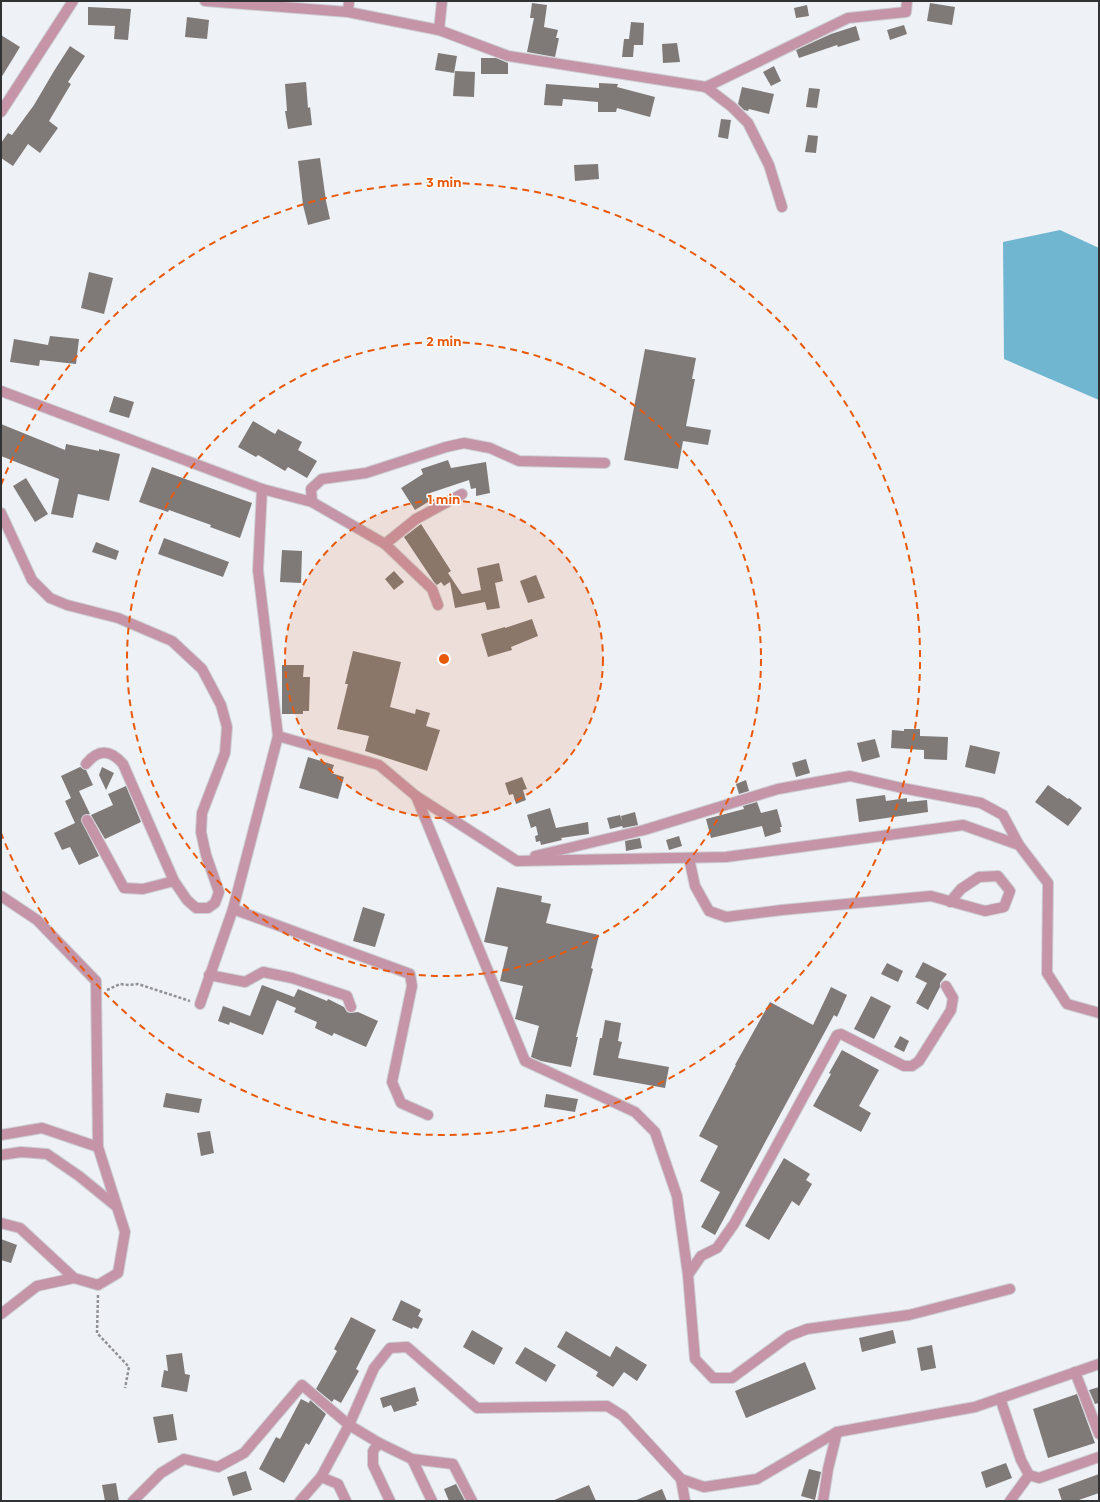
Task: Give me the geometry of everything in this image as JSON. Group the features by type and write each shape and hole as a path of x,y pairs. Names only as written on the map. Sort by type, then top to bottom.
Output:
{"street":[{"path":"1,112 73,1"},
{"path":"205,1 348,12 439,30 508,56 706,87 732,107 748,123 769,165 782,207"},
{"path":"348,12 349,1"},
{"path":"439,30 442,1"},
{"path":"706,87 848,18 906,12 907,1"},
{"path":"1,391 262,489 312,502 385,544 432,589 438,605"},
{"path":"312,502 311,489 322,479 366,473 446,447 464,443 490,448 519,461 605,463"},
{"path":"200,1004 233,909 278,736 258,570 262,489"},
{"path":"385,544 416,519 462,494"},
{"path":"1,514 32,580 50,598 67,605 118,618 172,641 202,669 221,705 227,727 225,753 202,813 201,832 219,892 215,903 208,908 196,908 187,900 174,881 123,764 116,756 106,752 93,755 86,764"},
{"path":"278,736 379,765 416,796 517,861 726,857 963,825 1019,845"},
{"path":"517,861 644,830 778,789 850,776 902,788 981,803 1003,815 1019,845 1048,883 1047,973 1067,1004 1099,1013"},
{"path":"416,796 524,1061 635,1112 655,1132 677,1196 688,1275 695,1359 713,1378 732,1378 789,1336 807,1330 909,1316 1010,1289"},
{"path":"87,820 124,888 143,889 174,881"},
{"path":"689,858 695,886 709,912 726,917 782,910 931,896 950,902 985,911 1004,907 1010,891 998,876 979,877 961,889 950,902"},
{"path":"1,896 38,920 96,981 98,1147 125,1232 118,1273 98,1285 74,1278 20,1228 1,1223"},
{"path":"233,909 410,974 412,986 392,1082 401,1103 428,1115"},
{"path":"209,975 245,982 263,972 292,978 347,996 351,1007"},
{"path":"688,1275 701,1256 717,1248 734,1224 837,1035 841,1034 904,1066 912,1066 919,1061 951,1010 953,998 946,986"},
{"path":"1,1135 42,1128 98,1147"},
{"path":"1,1155 21,1152 47,1154 79,1176 117,1207"},
{"path":"1,1314 37,1286 74,1278"},
{"path":"301,1501 321,1477 349,1425 374,1368 390,1348 407,1347 477,1408 608,1406 623,1416 681,1479 704,1487 757,1479 837,1432 975,1408 1099,1364"},
{"path":"1075,1372 1099,1434"},
{"path":"133,1501 161,1473 184,1459 218,1467 244,1453 302,1385 349,1425 379,1443 412,1458 453,1464 472,1501"},
{"path":"1000,1398 1021,1460 1029,1475 1039,1478 1099,1457"},
{"path":"823,1501 828,1469 837,1432"},
{"path":"379,1443 373,1451 373,1465 390,1501"},
{"path":"412,1458 432,1501"},
{"path":"1010,1501 1029,1475"},
{"path":"321,1477 338,1484 346,1501"},
{"path":"681,1479 685,1501"}],"path":[{"path":"96,994 120,984 138,984 200,1004"},
{"path":"98,1285 97,1333 129,1367 124,1388"}],"water":[{"path":"1060,230 1099,248 1099,400 1004,359 1003,242"}],"building":[{"path":"532,3 547,5 544,27 558,30 556,38 559,38 555,57 527,52 534,18 530,18"},
{"path":"930,3 955,7 952,25 927,21"},
{"path":"807,5 809,16 796,18 794,8"},
{"path":"88,7 131,9 128,40 114,39 115,26 88,25"},
{"path":"187,17 209,20 207,39 185,37"},
{"path":"631,22 644,23 643,45 634,45 633,57 622,57 624,39 629,39"},
{"path":"904,25 907,34 890,40 887,30"},
{"path":"856,26 860,40 838,47 837,45 799,58 796,50 831,34"},
{"path":"1,35 20,47 1,78"},
{"path":"677,43 680,62 663,63 662,44"},
{"path":"70,46 85,56 68,82 71,84 49,121 58,128 40,153 28,144 13,166 1,158 1,143 8,133 12,135 34,105"},
{"path":"438,53 457,56 454,73 435,70"},
{"path":"481,58 496,58 508,63 508,74 481,74"},
{"path":"774,66 781,81 771,86 763,72"},
{"path":"455,71 475,72 474,97 453,96"},
{"path":"306,82 308,108 310,107 312,125 288,129 285,111 287,111 285,84"},
{"path":"599,83 618,84 617,87 655,97 650,117 617,108 616,112 598,112 598,102 563,99 562,106 544,105 546,84 599,88"},
{"path":"742,87 774,94 769,114 749,109 748,111 744,110 738,104"},
{"path":"809,88 820,89 817,108 806,107"},
{"path":"721,119 731,120 728,139 718,137"},
{"path":"808,135 818,136 816,153 805,152"},
{"path":"320,158 330,219 308,225 303,205 298,161"},
{"path":"598,164 599,179 575,181 574,165"},
{"path":"89,272 113,278 104,314 81,308"},
{"path":"50,336 79,339 76,364 40,360 39,366 10,362 14,339 48,345"},
{"path":"645,349 696,358 692,379 695,379 686,426 711,430 708,445 683,441 678,469 624,460"},
{"path":"114,396 134,402 129,418 109,412"},
{"path":"253,421 275,434 278,429 302,442 298,450 317,461 307,478 288,467 285,471 258,455 256,457 238,447"},
{"path":"1,424 65,450 66,444 120,454 109,501 78,494 73,518 51,514 59,479 1,456"},
{"path":"448,460 451,468 486,462 490,493 476,496 476,488 471,489 469,480 430,493 433,499 415,510 401,488 423,474 421,469"},
{"path":"152,467 252,503 240,538 210,527 211,525 169,510 168,512 139,502"},
{"path":"26,478 48,514 35,522 13,486"},
{"path":"421,524 451,571 448,573 462,594 481,590 477,568 499,563 503,581 495,583 500,608 487,610 485,602 455,608 450,582 444,586 441,582 437,585 404,537"},
{"path":"164,538 229,562 223,577 158,554"},
{"path":"96,542 119,551 116,560 92,552"},
{"path":"282,550 302,551 301,583 280,582"},
{"path":"394,571 404,582 394,590 385,579"},
{"path":"536,575 545,598 528,603 520,581"},
{"path":"532,619 538,636 511,647 512,650 488,657 481,634"},
{"path":"353,651 401,662 390,707 415,714 416,709 430,713 426,726 440,730 427,771 365,751 369,736 337,729 348,684 345,684"},
{"path":"282,665 304,665 303,677 310,677 309,711 303,711 303,714 282,714"},
{"path":"904,729 920,729 920,736 948,737 947,760 924,759 924,750 891,748 892,730 904,731"},
{"path":"875,739 880,757 862,762 857,743"},
{"path":"970,745 1000,752 995,774 965,767"},
{"path":"308,757 334,765 331,773 344,777 338,799 299,788"},
{"path":"806,759 810,773 796,777 792,763"},
{"path":"80,767 86,770 93,785 79,791 90,814 84,815 81,820 99,856 79,865 70,847 62,850 54,833 75,823 65,801 71,798 61,776"},
{"path":"102,767 114,773 106,790 99,775"},
{"path":"522,777 527,789 523,790 526,800 516,804 513,794 509,795 505,783"},
{"path":"746,780 749,791 739,794 736,784"},
{"path":"1048,785 1082,808 1068,826 1035,802"},
{"path":"126,786 141,822 105,839 91,815 113,805 108,794"},
{"path":"885,795 886,801 907,798 907,802 927,800 928,812 859,822 856,799"},
{"path":"757,802 761,813 777,809 782,827 780,827 781,832 765,837 762,826 711,838 706,819 744,809 743,806"},
{"path":"550,808 556,828 588,822 589,834 561,838 562,840 541,845 540,841 536,842 535,836 538,835 536,826 531,828 527,815"},
{"path":"635,812 638,825 623,828 622,826 610,829 607,818 620,815 622,821 621,816"},
{"path":"679,836 682,846 669,850 666,840"},
{"path":"640,838 642,848 626,851 625,841"},
{"path":"497,887 542,896 541,902 551,904 546,923 599,935 591,968 593,969 576,1037 578,1037 571,1067 541,1061 531,1057 539,1026 515,1019 523,986 500,981 508,947 484,942"},
{"path":"363,907 385,914 375,947 353,941"},
{"path":"923,962 947,974 940,983 940,987 928,1010 916,1003 927,983 915,977"},
{"path":"887,963 903,971 898,982 881,974"},
{"path":"262,985 294,997 298,989 327,1001 328,999 344,1007 347,1012 358,1012 378,1021 366,1047 334,1033 332,1036 315,1028 317,1022 294,1012 296,1008 277,1000 263,1035 230,1022 229,1025 218,1021 223,1006 250,1016"},
{"path":"831,987 847,995 837,1017 834,1015 715,1235 701,1227 720,1192 700,1181 718,1146 699,1136 735,1065 770,1002 813,1025"},
{"path":"871,996 891,1006 874,1039 854,1029"},
{"path":"605,1020 621,1023 618,1041 622,1042 618,1058 669,1067 665,1088 593,1075"},
{"path":"900,1036 909,1041 904,1052 894,1047"},
{"path":"842,1050 879,1070 859,1106 871,1113 861,1132 813,1106 831,1074 829,1073"},
{"path":"166,1093 202,1099 199,1113 163,1107"},
{"path":"546,1094 578,1099 575,1112 544,1107"},
{"path":"210,1131 214,1153 201,1156 197,1133"},
{"path":"784,1158 810,1174 806,1180 812,1184 799,1206 792,1201 769,1240 745,1226"},
{"path":"1,1239 17,1245 11,1263 1,1260"},
{"path":"401,1300 421,1310 418,1316 423,1319 418,1329 413,1327 412,1329 392,1320"},
{"path":"351,1317 376,1330 356,1369 359,1371 341,1403 334,1399 332,1402 316,1389 337,1351 334,1349"},
{"path":"472,1330 503,1348 494,1365 463,1347"},
{"path":"893,1330 896,1343 862,1352 859,1338"},
{"path":"566,1331 610,1357 616,1346 647,1365 637,1381 624,1372 613,1387 596,1376 598,1372 557,1347"},
{"path":"932,1345 936,1368 921,1371 917,1348"},
{"path":"525,1347 556,1365 546,1382 515,1363"},
{"path":"182,1353 185,1374 190,1375 187,1392 161,1387 164,1370 168,1371 166,1355"},
{"path":"805,1362 816,1389 746,1418 735,1391"},
{"path":"415,1387 419,1401 416,1402 417,1405 394,1412 391,1405 383,1408 380,1398"},
{"path":"1099,1387 1099,1403 1095,1404 1089,1390"},
{"path":"1077,1394 1095,1443 1048,1458 1033,1409"},
{"path":"301,1399 309,1403 310,1400 326,1414 309,1445 306,1443 284,1483 259,1469 276,1437 280,1439"},
{"path":"173,1414 177,1440 158,1443 153,1417"},
{"path":"1006,1463 1012,1478 986,1488 981,1472"},
{"path":"809,1469 821,1472 815,1500 801,1496"},
{"path":"246,1471 252,1490 233,1496 227,1477"},
{"path":"1099,1474 1099,1493 1076,1501 1062,1501 1058,1489"},
{"path":"116,1483 119,1501 105,1501 102,1485"},
{"path":"456,1484 465,1501 449,1501 444,1489"},
{"path":"589,1485 596,1501 552,1501"},
{"path":"662,1489 667,1501 634,1501"}]}
